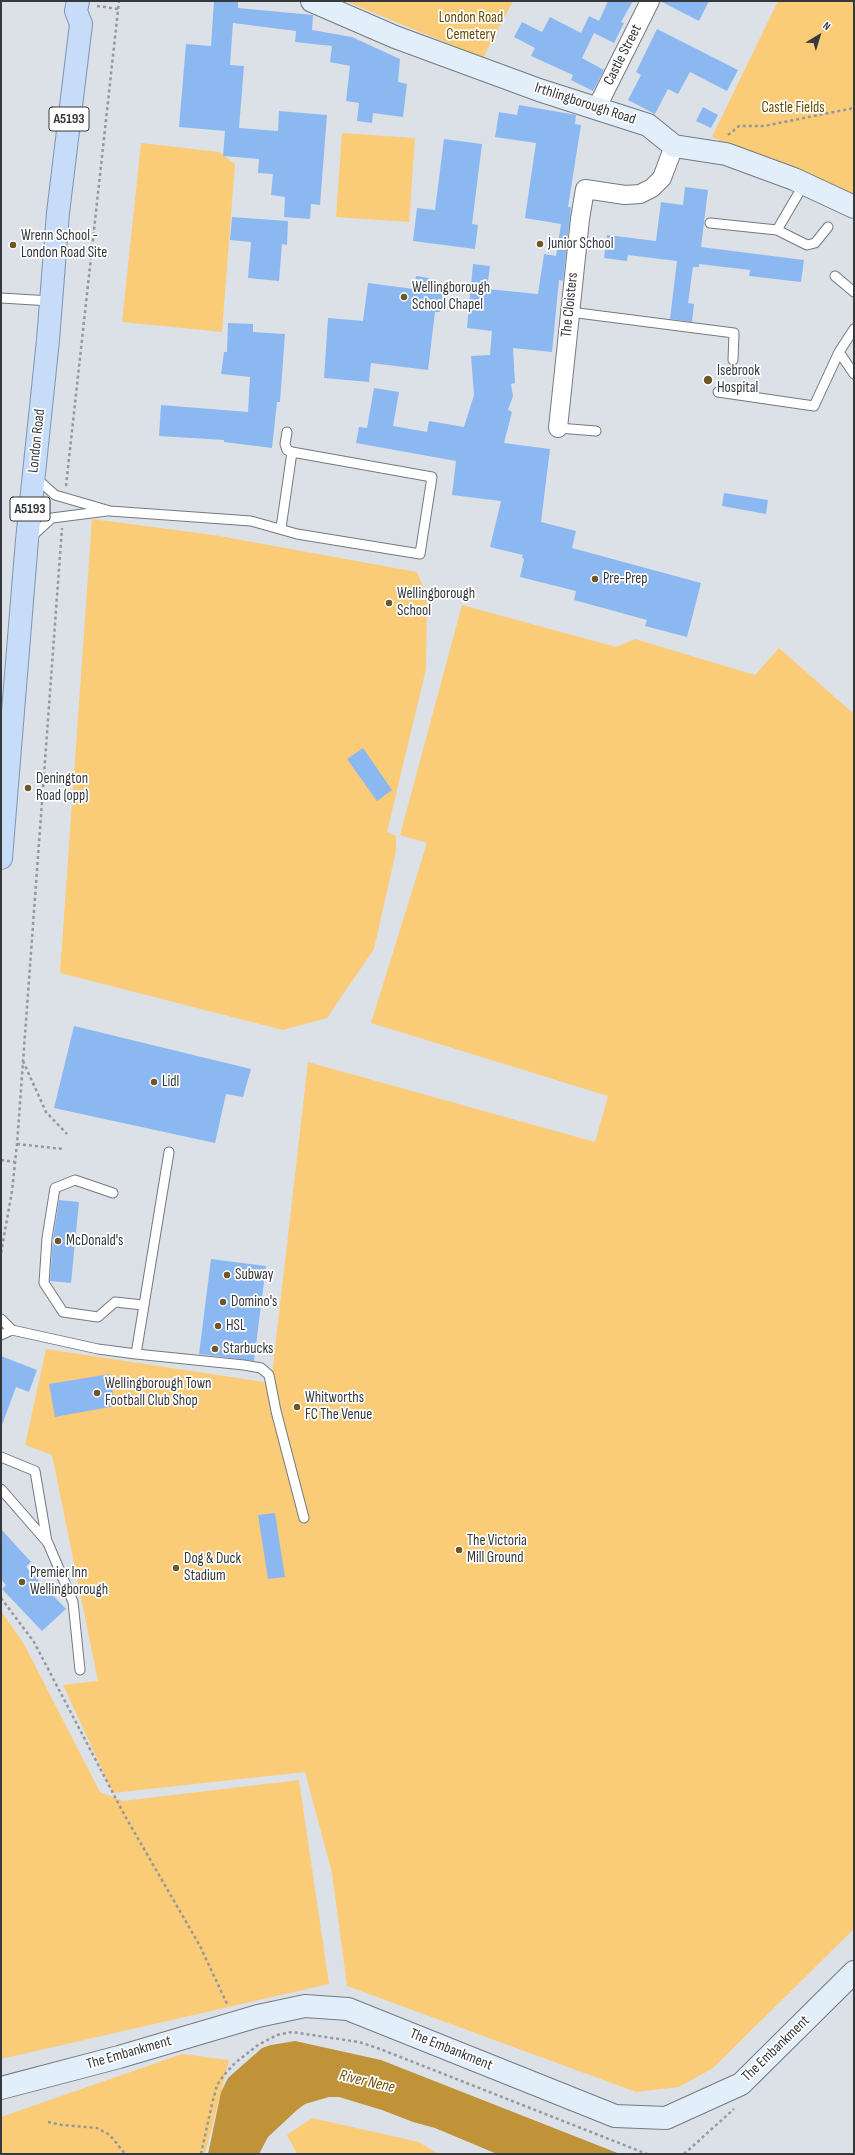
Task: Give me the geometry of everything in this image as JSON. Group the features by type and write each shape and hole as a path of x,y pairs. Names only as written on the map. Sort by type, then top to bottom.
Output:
{"main road":[{"name":"Irthlingborough Road","path":"312,1 395,37 596,109 648,125 674,146"},
{"name":"London Road","path":"1,858 7,718 34,473 58,213 81,24 76,11 89,3"},
{"path":"674,146 726,154 804,184 854,208"},
{"name":"The Embankment","path":"1,2088 119,2057 251,2018 305,2006 348,2009 615,2116 666,2118 741,2084 854,1972"}],"street":[{"name":"Castle Street","path":"596,109 650,1"},
{"name":"The Cloisters","path":"558,428 580,219 585,189 626,195 640,194 652,188 662,178 674,146"}],"lane":[{"path":"777,230 804,184"},
{"path":"710,223 777,230 807,245 811,245 828,226"},
{"path":"835,276 854,292"},
{"path":"1,298 51,301"},
{"path":"570,312 734,334 733,360"},
{"path":"718,392 814,406 839,352 854,329"},
{"path":"839,352 854,374"},
{"name":"The Cloisters","path":"558,428 596,431"},
{"path":"27,540 52,518 110,511 252,521 281,528 297,534 420,554 432,477 292,452 287,450 285,444 287,432"},
{"path":"281,528 292,452"},
{"path":"34,473 40,483 55,495 110,511"},
{"path":"136,1354 169,1152"},
{"path":"113,1193 75,1180 55,1188 48,1238 44,1283 63,1312 98,1317 115,1302 143,1306"},
{"path":"1,1319 12,1330 98,1349 261,1368 269,1375 276,1412 304,1518"},
{"path":"1,1335 12,1330"},
{"path":"1,1457 35,1471 48,1543 73,1602 80,1670"},
{"path":"1,1489 48,1543"}],"path":[{"path":"66,479 119,1"},
{"path":"89,3 118,9"},
{"path":"714,152 721,142 739,126 764,126 854,108"},
{"path":"1,1253 17,1144 23,1038 62,532"},
{"path":"23,1038 23,1061 46,1112 67,1134"},
{"path":"17,1144 64,1149"},
{"path":"1,1160 15,1162"},
{"path":"1,1598 34,1642 125,1816 200,1946 231,2012"},
{"path":"201,2154 217,2085 235,2063 258,2045 277,2035 292,2032 359,2042 647,2154"},
{"path":"684,2154 737,2106 741,2084"},
{"path":"48,2122 97,2128 110,2135 125,2154"}],"green space":[{"name":"London Road Cemetery","path":"345,1 513,1 483,58"},
{"name":"Castle Fields","path":"778,1 854,1 854,201 712,137"},
{"path":"342,133 415,138 409,222 336,217"},
{"path":"141,143 219,152 235,164 222,332 122,322"},
{"path":"92,519 214,535 417,572 427,596 426,669 387,832 396,836 396,851 374,949 327,1018 283,1030 60,973"},
{"path":"462,605 616,647 635,639 755,675 779,648 854,714 854,1929 713,2068 679,2087 636,2092 347,1986 332,1873 305,1772 113,1793 63,1685 98,1681 52,1455 25,1445 46,1349 271,1383 308,1062 595,1142 608,1096 371,1023 427,843 400,835"},
{"path":"1,1611 24,1644 100,1792 123,1801 299,1780 329,1984 1,2059"},
{"path":"182,2054 229,2060 205,2154 1,2154 1,2117"},
{"path":"312,2118 419,2142 438,2154 297,2154 287,2135"}],"water":[{"name":"River Nene","path":"295,2041 381,2060 620,2154 497,2154 435,2128 413,2122 382,2110 339,2097 329,2097 305,2104 297,2110 268,2137 259,2154 208,2154 221,2092 228,2078 262,2048"}],"building":[{"path":"214,1 238,1 238,8 313,15 312,30 352,37 400,59 398,82 407,84 403,117 373,113 372,123 357,121 359,103 346,101 350,66 330,62 332,46 295,42 296,31 233,23 230,65 244,66 239,128 278,131 279,111 327,115 320,205 311,204 310,219 284,217 285,197 271,195 273,174 258,173 259,159 223,156 225,131 179,127 186,44 211,46"},
{"path":"608,1 633,1 621,22 624,23 614,43 594,33 582,58 604,70 593,91 571,80 573,75 531,56 535,48 514,37 522,22 542,32 550,17 581,33 589,16 599,21"},
{"path":"660,1 709,1 699,21"},
{"path":"657,29 738,70 727,91 690,72 678,94 668,89 655,114 628,100 641,75 636,72"},
{"path":"519,105 576,115 575,124 581,125 568,207 571,207 563,281 559,280 552,352 513,348 515,383 511,384 513,396 508,410 512,412 504,443 550,449 541,522 576,531 572,548 701,583 687,637 645,626 647,620 574,600 576,591 520,577 524,559 522,558 523,555 490,547 501,501 452,495 456,461 356,443 359,427 367,428 374,388 399,392 393,426 427,432 429,421 464,427 474,395 471,356 490,355 492,331 467,328 473,264 490,266 487,289 538,294 544,254 556,256 561,224 525,218 536,143 495,137 499,112 517,115"},
{"path":"703,107 718,115 711,128 696,121"},
{"path":"444,139 482,144 472,224 478,225 475,249 413,241 417,208 435,210"},
{"path":"685,187 708,190 701,247 804,260 801,282 749,276 750,270 699,264 699,267 693,267 688,303 694,304 692,322 670,319 677,261 628,255 627,261 604,258 607,235 656,241 661,202 683,205"},
{"path":"232,217 288,221 287,245 282,244 279,281 248,278 251,242 230,240"},
{"path":"416,276 429,278 427,290 443,292 440,312 435,312 428,370 371,363 369,382 324,378 328,318 363,321 368,283 414,289"},
{"path":"228,323 253,324 253,332 285,334 280,402 277,402 272,448 224,442 224,440 159,436 161,405 248,412 250,377 221,374 224,352 227,352"},
{"path":"724,493 768,500 766,514 722,506"},
{"path":"363,748 392,790 377,801 347,759"},
{"name":"Lidl","path":"74,1026 251,1069 243,1097 226,1094 215,1143 54,1108"},
{"name":"McDonald's","path":"59,1200 79,1202 71,1283 50,1281 53,1239"},
{"path":"211,1259 266,1266 254,1361 199,1354"},
{"path":"1,1356 37,1370 29,1392 16,1387 2,1425"},
{"path":"110,1374 115,1406 55,1417 49,1384"},
{"path":"275,1513 285,1577 268,1579 258,1515"},
{"name":"Premier Inn Wellingborough","path":"1,1529 31,1562 26,1567 66,1609 42,1631 2,1589 6,1585 1,1579"}],"place":[{"name":"Junior School","path":"540,244"},
{"name":"Wrenn School - London Road Site","path":"13,245"},
{"name":"Wellingborough School Chapel","path":"404,297"},
{"name":"Isebrook Hospital","path":"708,380"},
{"name":"Pre-Prep","path":"595,579"},
{"name":"Wellingborough School","path":"389,603"},
{"name":"Denington Road (opp)","path":"28,788"},
{"name":"Lidl","path":"154,1082"},
{"name":"McDonald's","path":"58,1241"},
{"name":"Subway","path":"227,1275"},
{"name":"Domino's","path":"223,1302"},
{"name":"HSL","path":"218,1326"},
{"name":"Starbucks","path":"215,1349"},
{"name":"Wellingborough Town Football Club Shop","path":"97,1393"},
{"name":"Whitworths FC The Venue","path":"297,1407"},
{"name":"The Victoria Mill Ground","path":"459,1550"},
{"name":"Dog & Duck Stadium","path":"176,1568"},
{"name":"Premier Inn Wellingborough","path":"22,1582"}]}
